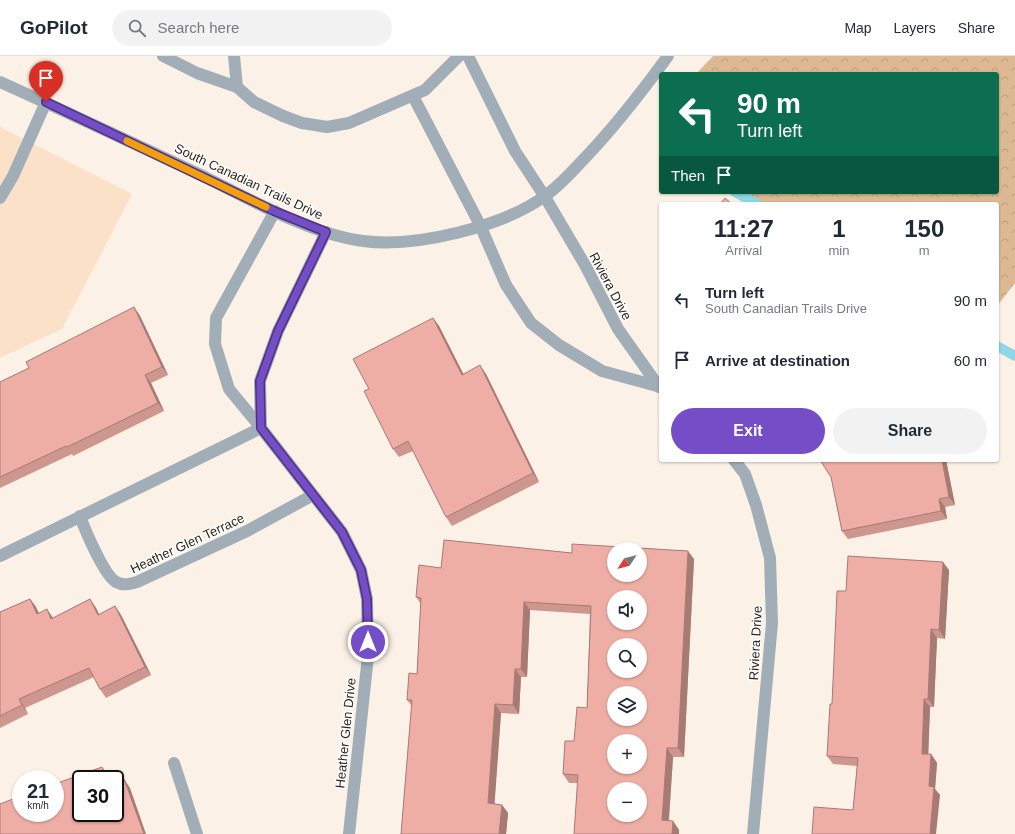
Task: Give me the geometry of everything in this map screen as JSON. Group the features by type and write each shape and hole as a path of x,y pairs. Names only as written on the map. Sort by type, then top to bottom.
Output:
{"street":[{"path":"163,56 197,73 237,87 254,102 283,116 302,123 327,127 349,123 425,90 459,56"},
{"path":"234,56 237,87"},
{"name":"Riviera Drive","path":"468,56 515,151 545,197 585,265 618,330 659,388"},
{"name":"South Canadian Trails Drive","path":"0,82 46,102 274,211 326,232 363,241 395,242 429,240 480,225 517,212 545,197 562,182 622,118 668,56"},
{"name":"Riviera Drive","path":"413,96 480,225 506,285 531,323 559,345 602,371 659,388"},
{"path":"0,198 13,176 46,102"},
{"name":"Heather Glen Drive","path":"274,211 216,318 215,344 229,389 342,532 361,570 367,599 368,656 349,834"},
{"path":"0,556 261,428 260,381 278,331 326,232"},
{"name":"Riviera Drive","path":"736,462 745,474 756,505 770,558 772,623 753,834"},
{"name":"Heather Glen Terrace","path":"80,516 86,532 108,572 116,582 127,585 247,531 313,495"},
{"path":"174,763 197,834"}],"shaded area":[{"path":"0,127 132,194 62,329 0,358"}],"green space":[{"path":"713,56 1015,56 1015,283 999,303 999,202 750,202 740,194 999,194 999,72 698,72"}],"building":[{"path":"725,198 730,202 722,202"},
{"path":"134,307 162,367 145,375 158,403 67,447 66,446 0,477 0,382 29,368 26,362"},
{"path":"433,318 462,375 480,365 533,473 446,517 408,441 393,449 364,391 369,389 353,359"},
{"path":"821,462 942,462 949,497 939,499 941,511 842,531 831,477"},
{"path":"444,540 572,553 572,544 607,546 607,582 647,582 647,549 688,551 678,748 667,748 662,820 673,821 672,834 574,834 578,775 563,774 565,741 574,741 577,707 587,708 591,606 524,602 521,669 515,669 513,705 495,704 488,803 502,805 499,834 401,834 412,700 407,700 409,673 417,674 421,598 416,597 419,565 441,568"},
{"path":"848,556 943,562 939,630 931,629 928,699 924,699 922,754 931,754 929,786 934,787 930,834 812,834 814,807 853,810 858,758 827,756 830,704 832,704 837,591 846,591"},
{"path":"30,599 37,614 47,609 51,619 90,599 98,615 115,606 145,667 100,689 89,668 19,699 22,705 0,716 0,612"},
{"path":"102,767 103,770 94,770"},
{"path":"72,778 72,822 124,822 124,779 144,834 0,834 0,804 12,799 12,822 64,822 64,781"}],"waterway":[{"path":"739,194 753,202"},
{"path":"999,347 1015,356"}],"slow traffic":[{"path":"127,141 266,207"}],"route":[{"path":"46,102 274,211 326,232 278,331 260,381 261,428 342,532 361,570 367,599 368,642"}]}
